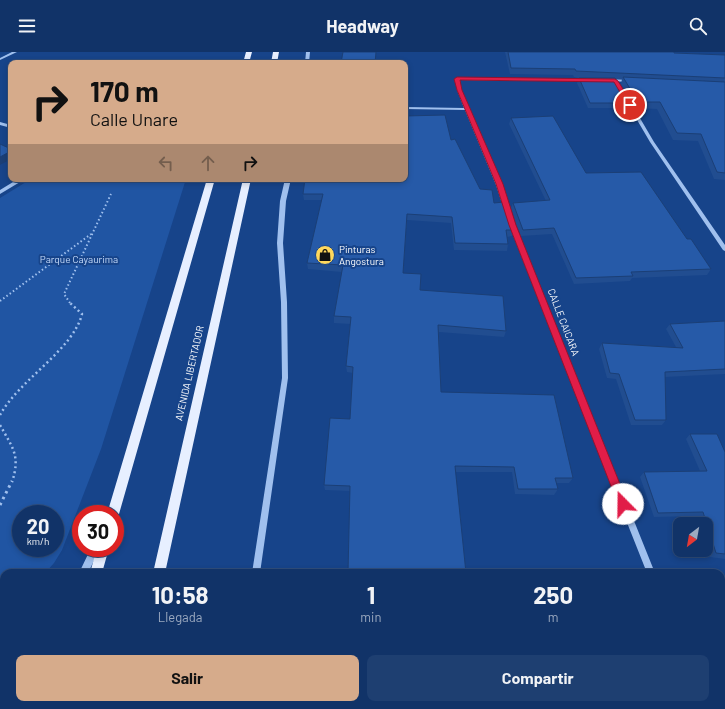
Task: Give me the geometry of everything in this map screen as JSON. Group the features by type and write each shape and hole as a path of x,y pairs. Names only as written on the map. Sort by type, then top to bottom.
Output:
{"main road":[{"path":"116,505 210,182"},
{"name":"AVENIDA LIBERTADOR","path":"160,569 246,182"},
{"path":"97,569 100,557"}],"street":[{"path":"0,59 15,52"},
{"name":"CALLE CAICARA","path":"591,80 457,79 459,90 499,184 512,225 649,569"},
{"path":"603,80 635,81"},
{"path":"615,81 620,87"},
{"path":"624,94 652,142 725,249"},
{"path":"408,108 468,109"},
{"path":"0,192 17,182"},
{"path":"257,569 285,378 284,302 280,243 283,201 287,182"},
{"path":"85,569 91,557"}],"path":[{"path":"0,415 11,398 64,344 81,322 82,318 80,312 67,301 64,294 110,194"},
{"path":"0,301 92,234"},
{"path":"0,425 14,448 16,459 10,483 0,505"}],"green space":[{"name":"Parque Cayaurima","path":"26,182 185,182 101,449 79,505 72,505 72,524 64,545 64,505 12,505 12,557 58,557 49,569 0,569 0,198"}],"building":[{"path":"343,52 376,52 375,60 342,60"},
{"path":"508,52 674,52 725,55 725,78 576,71 575,69 511,68"},
{"path":"623,77 725,82 725,173 717,172 701,134 677,133 660,102 638,102"},
{"path":"579,78 615,78 630,103 590,103"},
{"path":"445,115 451,140 455,139 480,189 492,190 494,203 504,202 514,230 506,230 508,244 455,243 452,217 407,214 403,273 421,274 420,290 503,296 506,331 438,325 441,392 554,395 573,478 555,478 558,489 518,489 514,467 455,466 466,569 348,569 350,486 324,485 330,418 350,419 353,367 346,366 351,317 334,316 343,265 307,263 323,194 303,194 305,182 408,182 408,116"},
{"path":"553,116 586,173 641,172 687,239 691,239 711,269 631,272 633,276 576,278 554,228 523,230 513,203 550,200 511,118"},
{"path":"0,144 8,148 8,153 0,157"},
{"path":"725,321 725,369 665,372 666,420 635,420 619,374 610,373 602,343 683,348 670,324"},
{"path":"690,434 717,434 725,452 725,554 716,553 713,544 713,517 705,517 703,512 658,513 644,472 707,471"}],"place":[{"name":"Pinturas Angostura","path":"325,255"}],"route":[{"path":"623,504 512,225 499,184 459,90 457,79 559,79 615,81 630,105"}]}
